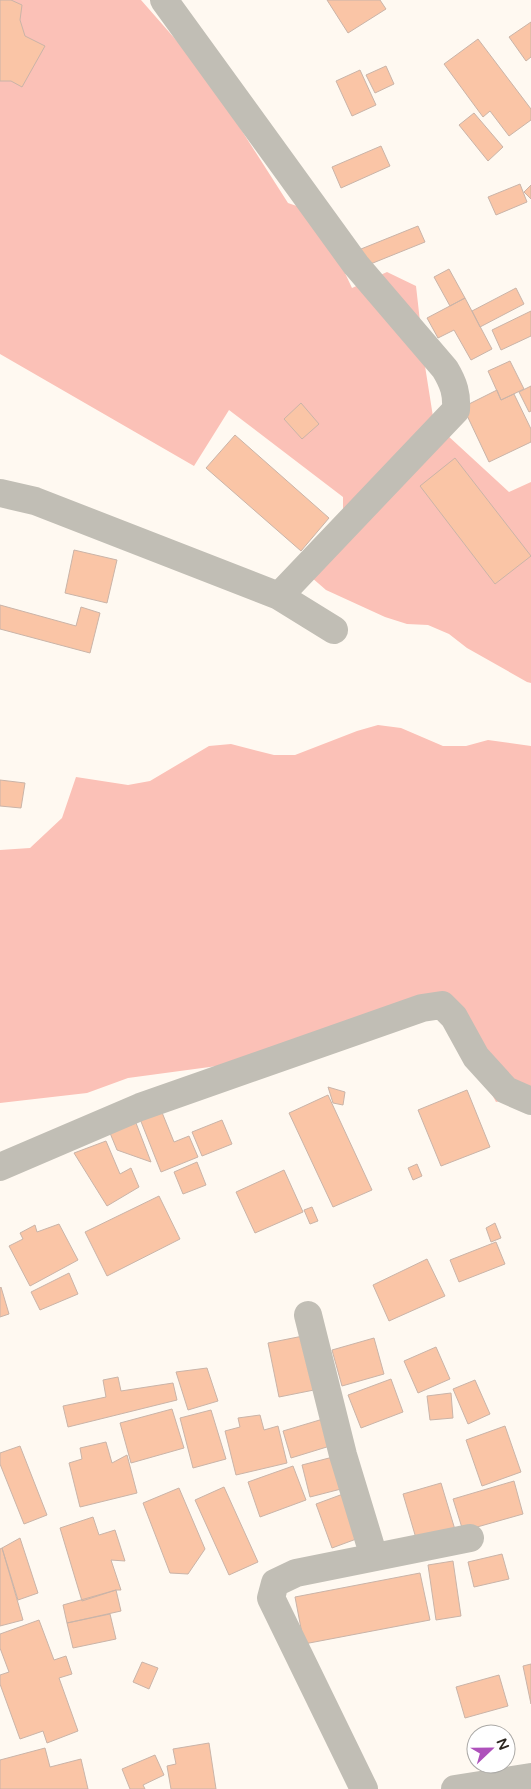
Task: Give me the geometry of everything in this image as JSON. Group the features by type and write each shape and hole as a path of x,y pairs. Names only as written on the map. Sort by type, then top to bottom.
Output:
{"street":[{"path":"164,0 356,265 445,369 453,382 457,396 456,410 280,596"},
{"path":"0,493 35,500 280,596 334,630"},
{"path":"0,1167 140,1107 422,1008 442,1005 454,1017 476,1057 506,1090 531,1101"},
{"path":"308,1315 343,1455 374,1557"},
{"path":"364,1789 272,1598 275,1583 296,1573 470,1538"},
{"path":"455,1789 531,1777"}],"shaded area":[{"path":"0,0 141,0 205,73 288,203 317,213 352,288 387,272 416,286 434,423 509,492 531,482 531,683 467,648 449,634 428,625 407,624 385,617 326,590 311,577 343,535 343,497 229,410 194,466 0,354"},
{"path":"378,725 401,728 443,746 466,746 488,740 531,746 531,1094 496,1102 450,1014 277,1058 128,1078 87,1093 0,1103 0,850 30,848 62,818 76,777 128,785 150,781 209,746 231,744 274,755 295,755"}],"building":[{"path":"0,0 11,0 22,5 20,20 25,36 45,46 22,87 11,81 0,81"},
{"path":"327,0 380,0 386,9 348,33"},
{"path":"531,22 531,57 526,61 509,37"},
{"path":"478,39 531,109 531,120 509,136 490,111 483,117 444,64"},
{"path":"386,66 394,84 375,93 366,75"},
{"path":"360,70 376,105 352,116 336,81"},
{"path":"474,113 503,147 488,161 459,125"},
{"path":"381,146 390,166 341,188 332,167"},
{"path":"520,184 527,202 496,215 488,197"},
{"path":"531,185 531,199 524,192"},
{"path":"418,226 425,242 363,267 356,251"},
{"path":"449,269 465,298 450,306 434,277"},
{"path":"516,288 524,304 480,327 472,311"},
{"path":"465,298 492,349 471,360 454,330 438,338 427,318"},
{"path":"531,311 531,336 501,350 492,330"},
{"path":"510,361 524,389 501,400 488,371"},
{"path":"531,386 531,411 529,412 519,392"},
{"path":"497,390 501,400 514,394 531,429 531,442 489,462 463,407"},
{"path":"301,403 319,424 302,439 284,419"},
{"path":"235,435 329,518 301,551 206,468"},
{"path":"455,458 531,556 495,584 420,486"},
{"path":"74,550 117,560 107,603 65,593"},
{"path":"0,605 76,626 81,607 100,613 90,653 0,629"},
{"path":"0,780 25,783 21,808 0,806"},
{"path":"328,1087 345,1092 343,1105 333,1103"},
{"path":"467,1090 490,1147 441,1166 418,1110"},
{"path":"328,1095 372,1190 333,1207 289,1113"},
{"path":"161,1110 174,1142 189,1136 198,1157 161,1172 140,1119"},
{"path":"222,1120 232,1144 202,1156 192,1132"},
{"path":"136,1123 151,1162 117,1150 110,1133"},
{"path":"106,1141 120,1174 131,1168 139,1187 107,1206 74,1153"},
{"path":"197,1162 206,1185 183,1194 174,1172"},
{"path":"417,1164 422,1176 413,1180 408,1168"},
{"path":"284,1170 303,1212 255,1233 236,1192"},
{"path":"159,1196 180,1239 107,1276 85,1232"},
{"path":"312,1207 318,1221 310,1224 304,1210"},
{"path":"495,1223 501,1238 491,1242 486,1228"},
{"path":"59,1224 78,1260 30,1286 9,1246 23,1239 20,1233 35,1225 37,1232"},
{"path":"496,1242 505,1264 459,1282 450,1260"},
{"path":"427,1259 445,1296 389,1321 373,1285"},
{"path":"69,1273 78,1294 40,1310 31,1292"},
{"path":"0,1288 9,1314 0,1317"},
{"path":"303,1336 314,1390 279,1397 268,1343"},
{"path":"374,1338 384,1374 342,1386 332,1350"},
{"path":"436,1347 450,1379 418,1393 404,1361"},
{"path":"207,1368 218,1401 188,1410 176,1372"},
{"path":"118,1377 121,1391 173,1383 177,1400 68,1427 63,1406 106,1397 103,1380"},
{"path":"391,1379 403,1412 361,1428 348,1395"},
{"path":"475,1380 490,1414 468,1424 453,1389"},
{"path":"451,1393 453,1418 430,1420 427,1396"},
{"path":"172,1409 184,1448 131,1463 120,1423"},
{"path":"211,1410 226,1459 193,1468 180,1418"},
{"path":"260,1415 264,1430 278,1426 287,1463 236,1475 225,1431 240,1427 238,1418"},
{"path":"323,1419 330,1446 291,1458 283,1431"},
{"path":"505,1426 521,1472 482,1486 466,1440"},
{"path":"106,1442 112,1463 127,1455 137,1493 80,1507 69,1463 82,1459 80,1448"},
{"path":"20,1446 47,1515 24,1524 0,1464 0,1453"},
{"path":"333,1457 341,1489 310,1497 302,1465"},
{"path":"293,1466 306,1500 260,1517 248,1482"},
{"path":"514,1481 523,1514 463,1531 453,1499"},
{"path":"441,1483 456,1533 418,1545 403,1494"},
{"path":"224,1487 258,1562 229,1575 195,1500"},
{"path":"179,1488 205,1549 188,1574 170,1573 143,1503"},
{"path":"343,1494 359,1538 332,1548 316,1504"},
{"path":"93,1517 99,1535 115,1530 125,1561 111,1560 121,1590 82,1601 60,1528"},
{"path":"20,1538 38,1593 18,1600 2,1548"},
{"path":"2,1548 23,1620 0,1626 0,1549"},
{"path":"502,1554 509,1579 474,1587 468,1562"},
{"path":"453,1561 461,1616 436,1620 428,1565"},
{"path":"420,1573 430,1620 304,1644 295,1597"},
{"path":"116,1590 121,1611 67,1623 63,1605"},
{"path":"110,1614 116,1639 73,1648 67,1623"},
{"path":"39,1620 54,1660 66,1656 72,1674 59,1678 78,1731 47,1743 43,1731 20,1739 0,1684 0,1675 9,1672 0,1648 0,1634"},
{"path":"142,1662 158,1668 149,1689 133,1682"},
{"path":"531,1664 531,1704 523,1666"},
{"path":"499,1675 508,1706 465,1718 456,1687"},
{"path":"209,1743 216,1789 171,1789 167,1766 176,1764 173,1749"},
{"path":"45,1748 50,1767 81,1759 88,1789 0,1789 0,1760"},
{"path":"155,1755 164,1775 143,1785 145,1789 130,1789 122,1769"}]}
